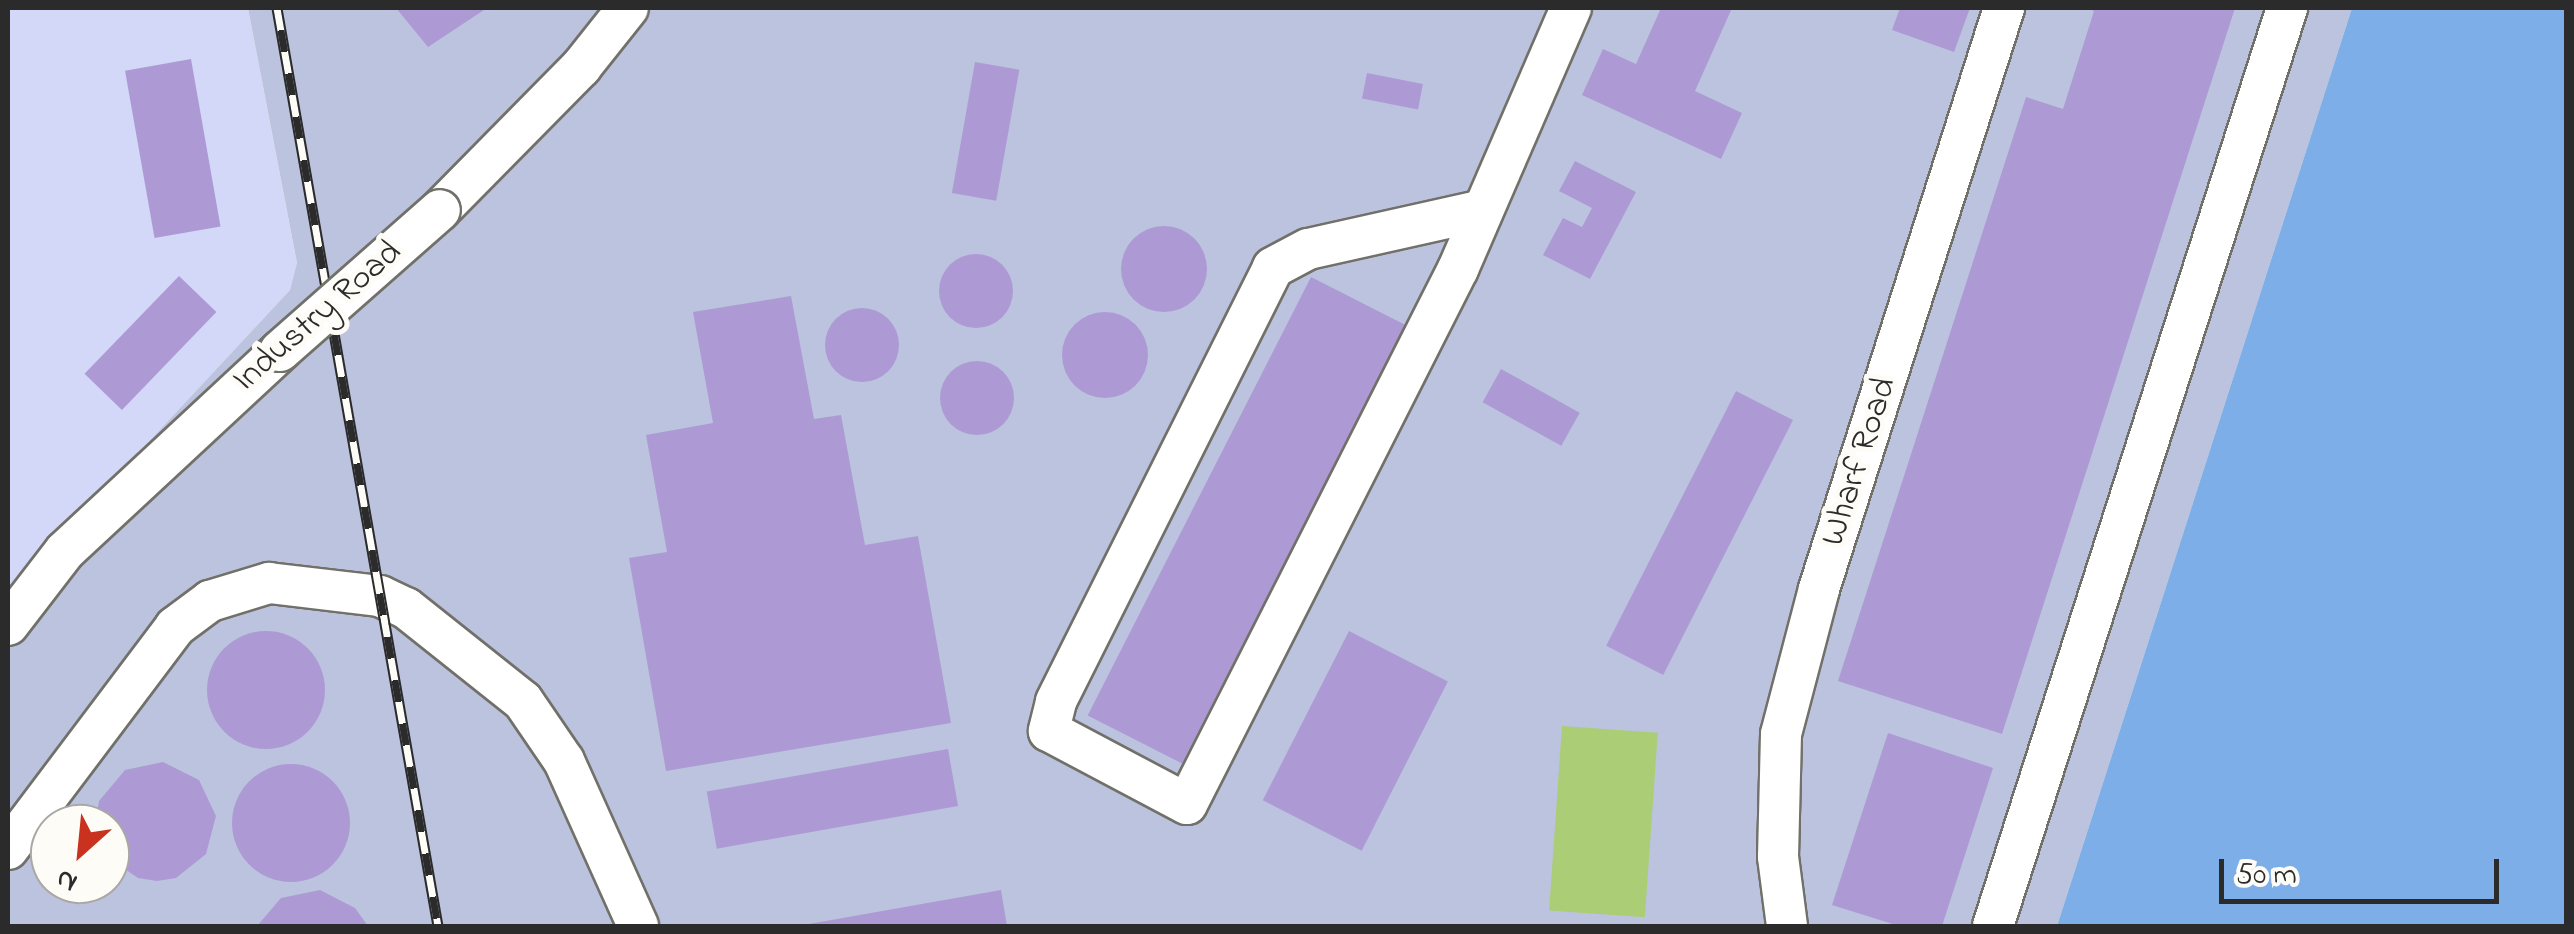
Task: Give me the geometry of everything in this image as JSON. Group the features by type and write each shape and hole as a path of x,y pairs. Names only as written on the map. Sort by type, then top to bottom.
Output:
{"street":[{"name":"Industry Road","path":"8,625 65,551 280,350 440,210 568,81 628,8"},
{"path":"1483,210 1308,249 1273,268 1056,702 1050,732 1187,804 1483,210 1571,8"},
{"name":"Wharf Road","path":"1786,926 1778,857 1781,734 1819,589 2004,8"},
{"path":"1993,926 2287,8"},
{"path":"8,849 176,627 210,601 269,583 380,596 406,608 524,702 564,761 638,926"}],"shaded area":[{"path":"8,8 248,8 297,264 290,290 8,593"},
{"path":"248,8 2352,8 2057,926 8,926 8,593 290,290 297,263"}],"green space":[{"path":"1562,726 1658,733 1645,917 1549,911"}],"water":[{"path":"2352,8 2566,8 2566,926 2057,926"}],"building":[{"path":"396,8 487,8 428,47"},
{"path":"1661,8 1732,8 1695,91 1742,113 1721,159 1582,95 1603,49 1636,64"},
{"path":"1900,8 1970,8 1954,52 1892,30"},
{"path":"2087,8 2235,8 2002,734 1838,681 2026,97 2063,109 2094,11"},
{"path":"191,59 221,226 155,238 125,71"},
{"path":"975,62 1019,70 996,201 952,193"},
{"path":"1367,73 1423,84 1418,109 1362,99"},
{"path":"1575,161 1636,192 1590,279 1543,255 1563,218 1582,227 1592,208 1559,191"},
{"path":"1164,226 1181,229 1195,238 1204,252 1204,286 1195,300 1181,309 1164,312 1147,309 1133,300 1124,286 1121,269 1124,252 1133,238 1147,229"},
{"path":"976,254 1002,265 1013,291 1002,317 976,328 950,317 939,291 950,265"},
{"path":"179,276 216,312 122,410 85,374"},
{"path":"1311,277 1405,325 1182,763 1088,715"},
{"path":"791,296 814,419 841,415 865,545 918,536 951,723 666,771 629,558 667,552 646,435 713,423 693,312"},
{"path":"862,308 876,310 888,319 897,331 897,359 888,371 876,380 862,382 848,380 836,371 827,359 825,345 827,331 836,319 848,310"},
{"path":"1105,312 1122,315 1136,324 1145,338 1145,372 1136,386 1122,395 1105,398 1088,395 1074,386 1065,372 1062,355 1065,338 1074,324 1088,315"},
{"path":"977,361 991,363 1003,372 1012,384 1012,412 1003,424 991,433 977,435 963,433 951,424 942,412 940,398 942,384 951,372 963,363"},
{"path":"1501,369 1580,413 1561,446 1483,402"},
{"path":"1736,391 1793,420 1663,675 1606,646"},
{"path":"266,631 289,635 308,648 321,667 325,690 321,713 308,732 289,745 266,749 243,745 224,732 211,713 207,690 211,667 224,648 243,635"},
{"path":"1349,631 1448,681 1362,851 1263,800"},
{"path":"1888,733 1993,768 1942,926 1899,926 1832,905"},
{"path":"948,749 958,806 717,849 707,792"},
{"path":"163,762 199,780 216,816 206,854 176,878 157,881 130,873 130,804 99,804 125,770"},
{"path":"291,764 314,768 333,781 346,800 350,823 346,846 333,865 314,878 291,882 268,878 249,865 236,846 232,823 236,800 249,781 268,768"},
{"path":"320,890 355,908 368,926 257,926 281,898"},
{"path":"1001,890 1007,926 803,925"}],"railway":[{"path":"277,8 438,926"}]}
